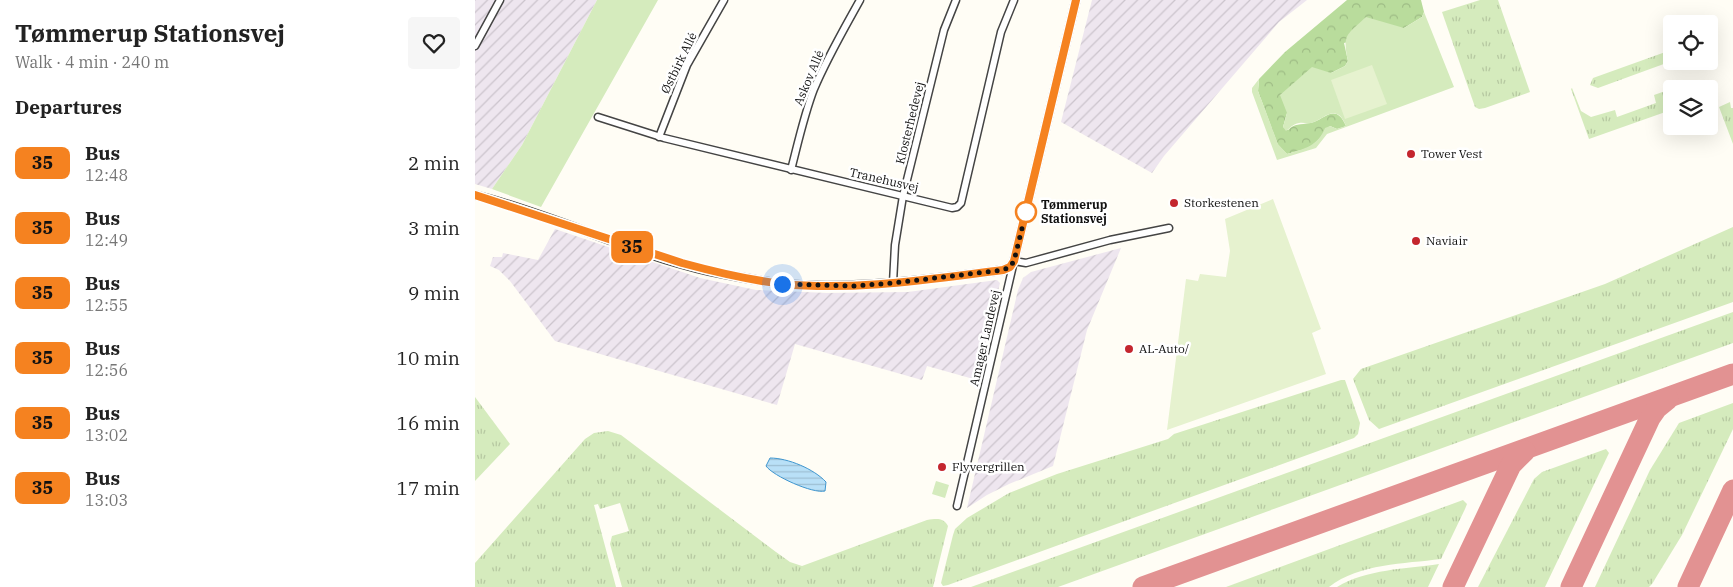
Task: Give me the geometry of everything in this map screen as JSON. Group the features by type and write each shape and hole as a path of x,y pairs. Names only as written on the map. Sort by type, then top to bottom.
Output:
{"street":[{"path":"475,46 500,0"},
{"name":"Østbirk Allé","path":"659,137 687,65 724,0"},
{"name":"Askov Allé","path":"791,170 814,90 827,60 860,0"},
{"name":"Klosterhedevej","path":"893,283 895,245 903,196 944,30 955,0"},
{"name":"Tranehusvej","path":"598,117 659,137 952,208 957,207 961,203 1001,32 1014,0"},
{"name":"Amager Landevej","path":"957,506 1076,0"},
{"path":"475,195 709,271 782,284 853,286 1003,270 1010,267 1014,261 1026,262 1110,240 1169,228"}],"shaded area":[{"path":"475,0 597,0 522,145 492,189 475,184"},
{"path":"1092,0 1307,0 1279,22 1164,156 1152,173 1061,122"},
{"path":"555,229 700,278 756,290 827,293 908,292 997,280 1000,283 977,380 927,366 922,380 795,344 777,405 555,341 510,281 499,270 490,266 493,257 502,257 503,253 538,260"},
{"path":"1121,248 1087,330 1053,466 1009,484 967,508 1018,290 1023,278 1031,272"}],"green space":[{"path":"597,0 658,0 541,207 492,189 522,145"},
{"path":"1347,0 1421,0 1424,12 1422,17 1404,28 1344,43 1348,61 1345,66 1331,73 1287,113 1283,127 1288,130 1295,125 1315,122 1329,114 1338,115 1346,126 1337,129 1330,126 1312,147 1287,154 1278,145 1258,91 1259,79 1285,52"},
{"path":"1480,0 1498,0 1530,92 1479,109 1475,107 1442,12"},
{"path":"1424,12 1454,87 1327,134 1316,148 1277,160 1252,92 1252,88 1259,79 1258,91 1278,144 1287,154 1310,146 1319,139 1325,128 1330,126 1337,129 1346,126 1342,119 1334,113 1311,123 1293,125 1286,131 1283,127 1287,113 1280,95 1312,67 1331,73 1345,66 1348,61 1346,40 1350,32 1366,17 1404,28 1422,17"},
{"path":"1663,53 1663,64 1598,88 1590,85 1593,78"},
{"path":"1372,65 1387,104 1345,119 1331,80"},
{"path":"1571,89 1581,111 1591,117 1615,110 1617,117 1656,103 1654,95 1663,92 1663,113 1589,139"},
{"path":"1730,102 1731,108 1733,108 1733,144 1719,107"},
{"path":"1273,199 1321,329 1312,333 1326,374 1167,430 1186,279 1198,281 1200,274 1226,277 1230,251 1225,219"},
{"path":"1733,227 1733,302 1379,429 1369,420 1353,379 1361,369 1605,284"},
{"path":"1733,312 1733,343 1058,587 971,587"},
{"path":"1345,380 1360,423 1358,434 1354,438 948,585 943,586 941,583 955,529 967,518 1009,493 1057,474 1168,439 1174,434"},
{"path":"475,397 510,444 475,481"},
{"path":"1733,403 1733,429 1682,535 1652,584 1649,587 1595,587 1650,470 1679,423"},
{"path":"608,431 621,435 776,552 790,562 802,566 927,520 942,520 948,526 933,587 622,587 610,544 612,536 629,531 620,503 600,509 598,504 594,505 616,587 475,587 475,563 585,439 594,433"},
{"path":"1606,449 1609,453 1545,587 1478,587 1534,479 1542,472"},
{"path":"936,481 949,485 945,498 932,494"},
{"path":"1463,500 1467,504 1441,559 1368,569 1341,579 1329,587 1226,587"},
{"path":"1439,564 1428,587 1337,587 1373,573"}],"water":[{"path":"770,458 792,462 815,473 826,482 825,491 812,490 776,475 766,466"}],"taxiway":[{"path":"1143,587 1733,374"},
{"path":"1571,587 1650,418 1657,408 1668,399"},
{"path":"1453,587 1511,465 1525,451"},
{"path":"1688,587 1733,490"}],"bus line":[{"name":"35","path":"475,195 709,271 782,284 853,286 1003,270 1010,267 1014,261 1076,0"}],"place":[{"name":"Tower Vest","path":"1411,154"},
{"name":"Storkestenen","path":"1174,203"},
{"name":"Tømmerup Stationsvej","path":"1026,212"},
{"name":"Naviair","path":"1416,241"},
{"name":"AL-Auto/","path":"1129,349"},
{"name":"Flyvergrillen","path":"942,467"}],"route":[{"path":"782,284 853,286 1003,270 1010,267 1014,261 1026,212"}]}
